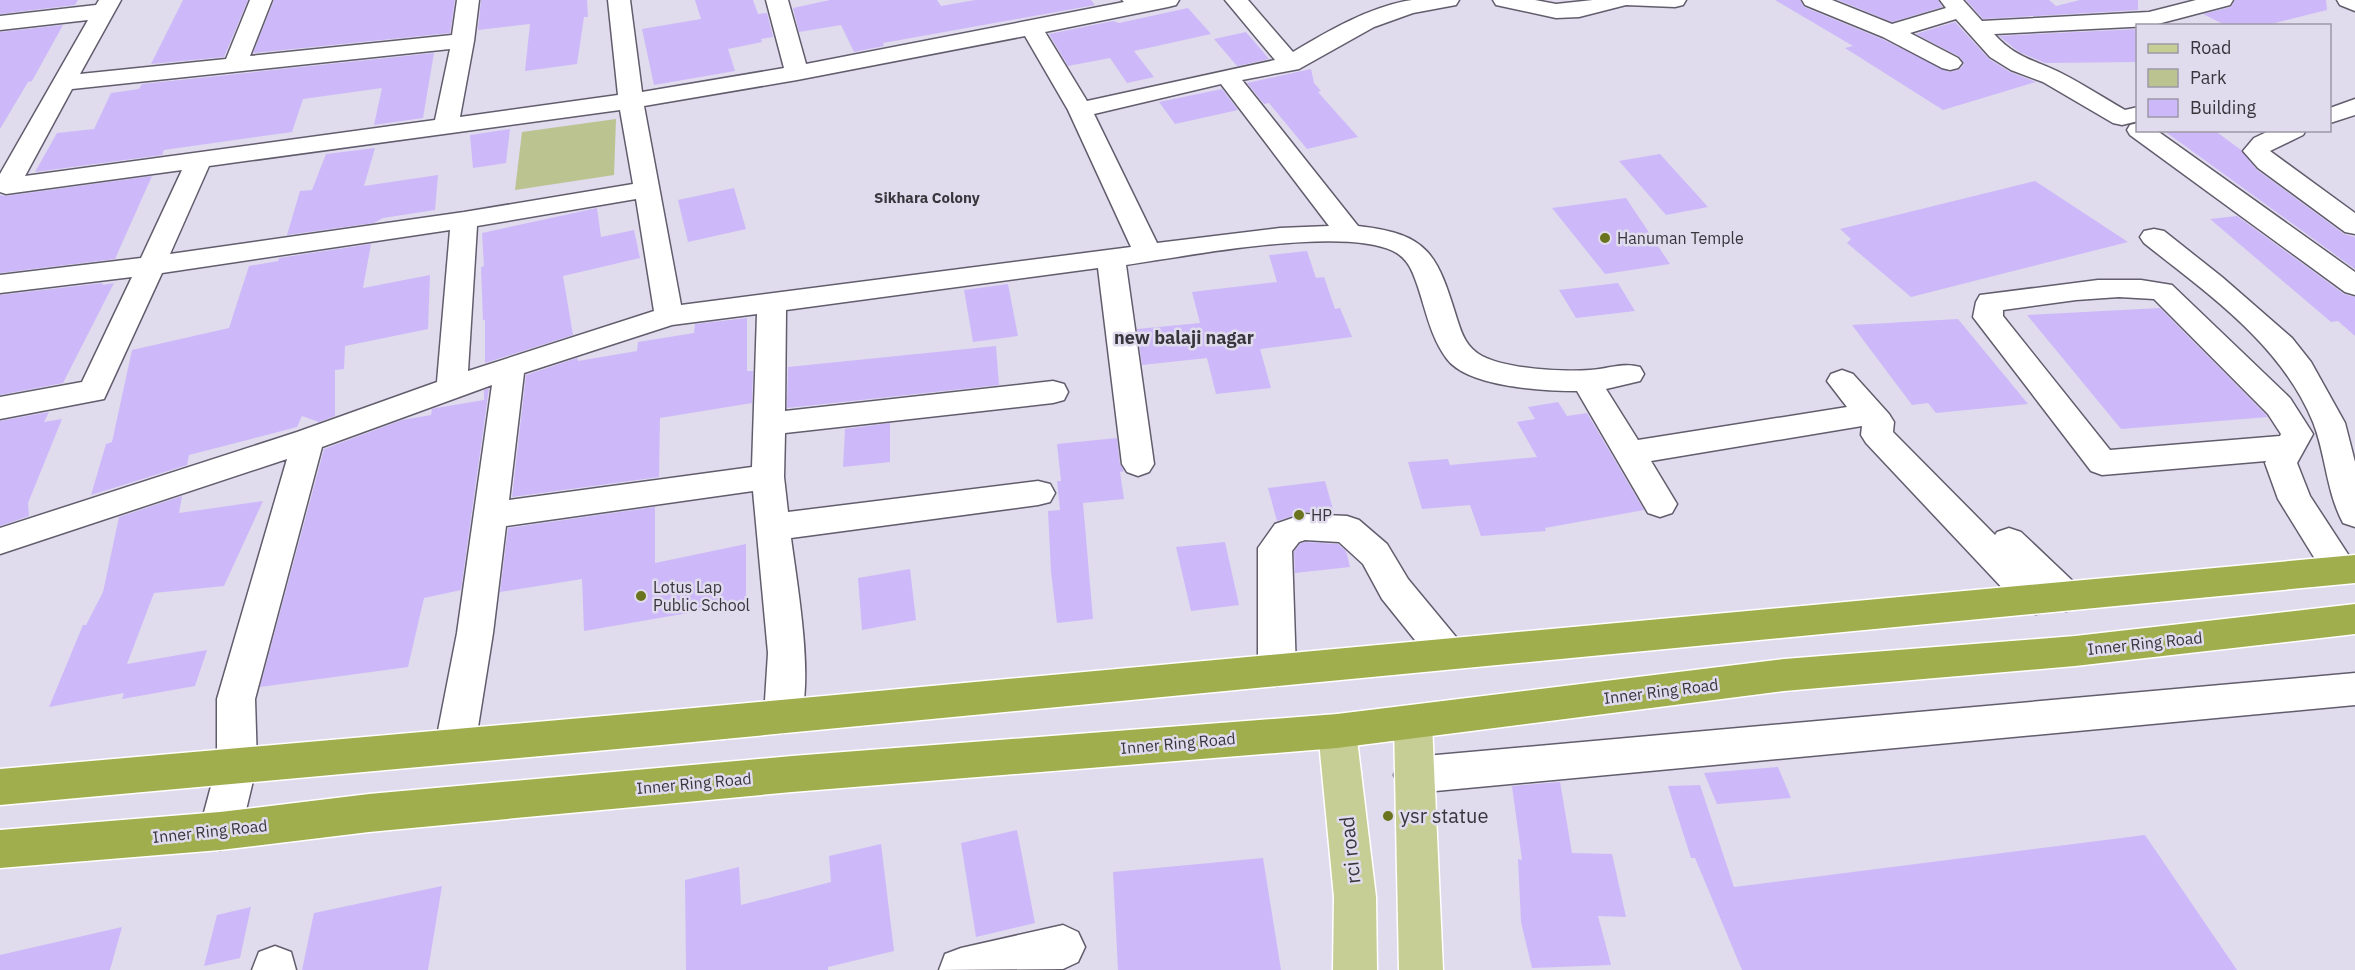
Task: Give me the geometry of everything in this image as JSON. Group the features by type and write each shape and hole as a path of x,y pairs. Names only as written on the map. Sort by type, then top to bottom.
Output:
{"highway":[{"path":"0,787 2347,569"},
{"name":"Inner Ring Road","path":"0,849 220,831 369,813 769,776 1413,723 1784,675 2075,651 2355,619"}],"main road":[{"path":"1413,723 1420,959"},
{"name":"rci road","path":"1337,730 1355,897 1355,970"}],"street":[{"path":"236,65 261,0"},
{"path":"446,126 463,41 468,0"},
{"path":"619,0 631,101 669,316"},
{"path":"2,190 199,160 631,101 797,73 1032,28 1135,3 1168,0"},
{"path":"1236,0 1292,64"},
{"path":"1080,110 1227,76 1292,64 1332,38 1393,12 1448,0"},
{"path":"1504,0 1556,11 1579,10 1620,0"},
{"path":"1631,0 1675,0"},
{"path":"1813,0 1891,32 1950,63"},
{"path":"2112,0 2155,22"},
{"path":"1978,28 2155,22 2222,0"},
{"path":"2348,0 2355,4"},
{"path":"784,1 797,73"},
{"path":"0,23 107,5"},
{"path":"2,190 107,5"},
{"path":"1891,32 1956,5 1998,52 2019,65 2051,77 2134,123"},
{"path":"1032,28 1080,110 1148,253"},
{"path":"62,83 463,41"},
{"path":"1227,76 1348,232"},
{"path":"2331,116 2355,106"},
{"path":"2146,132 2355,286"},
{"path":"2289,132 2263,143 2256,151 2267,163 2355,226"},
{"path":"0,408 93,391 199,160"},
{"path":"0,284 151,266 464,220 648,189"},
{"path":"452,388 464,220"},
{"path":"0,541 308,440 510,367 669,316 1148,253 1307,236 1348,232 1382,235 1404,244 1425,265 1453,346 1463,358 1487,369 1513,375 1586,381 1629,374"},
{"path":"2154,237 2212,283 2281,345 2300,369 2329,423 2345,487 2355,514"},
{"path":"1111,258 1138,464"},
{"path":"2289,447 2102,463 1988,317 1990,302 2087,290 2162,291 2278,406 2297,434 2281,463 2295,499 2347,569"},
{"path":"772,303 768,477 786,653 783,716"},
{"path":"455,746 475,633 510,367"},
{"path":"1586,381 1660,504"},
{"path":"1842,381 1874,418 1898,431 2051,598"},
{"path":"768,424 1053,392"},
{"path":"1630,453 1874,418"},
{"path":"220,831 237,764 236,699 308,440"},
{"path":"491,515 768,477"},
{"path":"773,527 1038,494"},
{"path":"1277,670 1275,548 1287,533 1304,527 1347,529 1375,554 1395,589 1448,654"},
{"path":"1414,775 2355,689"},
{"path":"960,970 1063,946"}],"green space":[{"path":"616,119 614,175 515,190 522,132"}],"building":[{"path":"0,0 78,0 75,5 0,14"},
{"path":"183,0 248,0 224,57 151,64"},
{"path":"274,0 455,0 450,33 253,53"},
{"path":"481,0 587,0 588,17 584,17 577,64 525,71 530,24 478,30"},
{"path":"695,0 753,0 758,14 767,13 773,37 761,39 762,42 728,49 735,71 654,85 642,29 701,19"},
{"path":"830,0 937,0 941,6 975,0 1091,0 1095,5 883,43 884,46 854,52 841,25 799,32 793,8"},
{"path":"1775,0 1800,0 1804,7 1882,39 1949,72 1959,70 1964,64 1960,57 1916,34 1955,22 1989,59 2010,72 2036,82 1943,110 1845,48 1853,46"},
{"path":"1838,0 1938,0 1942,7 1892,22"},
{"path":"1966,0 2049,0 2056,6 2080,0 2138,0 2138,10 1983,19"},
{"path":"2235,0 2326,0 2327,10 2271,24 2223,24 2203,14 2231,7"},
{"path":"1188,8 1211,34 1134,51 1154,77 1127,83 1110,58 1068,66 1049,34 1113,21 1119,23"},
{"path":"63,25 32,81 28,82 0,129 0,32"},
{"path":"2136,29 2136,62 2045,63 2019,52 1999,36"},
{"path":"1246,32 1269,59 1237,66 1214,39"},
{"path":"434,53 423,118 374,125 382,88 303,99 292,132 164,150 162,155 35,172 57,133 94,129 111,93 139,89 142,84"},
{"path":"1311,69 1314,83 1321,91 1318,92 1358,137 1307,149 1269,103 1264,104 1247,83"},
{"path":"1222,89 1238,110 1175,124 1159,102"},
{"path":"510,129 506,163 473,168 470,135"},
{"path":"2166,132 2217,132 2241,150 2257,170 2344,234 2355,237 2355,269"},
{"path":"375,148 364,186 438,175 435,210 383,218 374,223 287,235 300,191 312,190 326,154"},
{"path":"1660,154 1708,207 1666,215 1619,161"},
{"path":"152,176 115,259 0,273 0,195"},
{"path":"2035,181 2128,242 1911,297 1847,243 1851,239 1840,229"},
{"path":"734,188 746,229 688,242 678,200"},
{"path":"1626,198 1670,264 1605,274 1552,208"},
{"path":"597,208 601,237 634,230 640,258 563,276 573,335 485,363 482,233"},
{"path":"2237,216 2344,294 2355,297 2355,336 2338,321 2331,322 2210,219"},
{"path":"371,244 363,288 430,275 428,329 345,346 344,369 335,370 335,416 319,422 302,416 297,427 189,455 187,465 91,495 106,444 112,442 132,350 229,328 249,266 278,261 279,258"},
{"path":"1307,251 1316,278 1324,277 1335,309 1340,308 1352,337 1260,349 1271,388 1216,394 1207,358 1142,365 1137,329 1200,323 1192,292 1277,282 1269,255"},
{"path":"103,283 102,285 114,283 63,383 0,395 0,295"},
{"path":"1618,283 1635,311 1576,318 1559,290"},
{"path":"1008,284 1018,336 973,342 964,290"},
{"path":"2160,308 2268,417 2121,429 2027,315"},
{"path":"747,318 747,371 753,371 752,403 660,418 659,477 512,497 526,375 577,358 578,361 637,351 638,342 694,333 695,324"},
{"path":"1958,319 2028,404 1936,413 1928,403 1912,405 1852,325"},
{"path":"996,346 999,385 787,408 788,367"},
{"path":"489,388 461,590 424,598 408,667 260,687 324,449 402,420 431,415 432,409 484,400 484,390"},
{"path":"1558,402 1567,416 1587,413 1644,510 1545,528 1546,531 1481,536 1470,505 1422,509 1408,462 1448,459 1450,465 1537,457 1517,422 1535,419 1528,407"},
{"path":"49,412 44,422 62,419 28,503 29,516 0,526 0,421"},
{"path":"890,423 890,462 843,467 845,429"},
{"path":"1117,438 1120,464 1124,471 1120,472 1124,499 1083,503 1093,619 1057,623 1051,571 1048,511 1060,510 1057,481 1061,481 1057,444"},
{"path":"1325,481 1334,513 1304,512 1277,521 1268,488"},
{"path":"182,496 179,513 263,501 224,586 154,593 127,664 207,650 195,686 122,699 124,693 49,707 83,625 86,625 103,592 119,517"},
{"path":"655,507 655,563 746,544 746,603 584,631 582,579 500,592 508,528"},
{"path":"1225,542 1239,605 1191,611 1176,547"},
{"path":"1305,542 1338,544 1346,551 1350,567 1295,573 1294,552 1300,544"},
{"path":"910,569 916,620 862,630 858,578"},
{"path":"1778,767 1791,798 1717,804 1704,773"},
{"path":"1560,782 1572,853 1612,854 1626,917 1598,916 1611,965 1532,968 1521,922 1518,859 1522,860 1512,786"},
{"path":"1700,785 1734,887 2145,835 2237,970 1742,970 1695,858 1691,858 1668,786"},
{"path":"1017,830 1035,923 976,937 961,843"},
{"path":"881,844 894,951 828,967 828,970 686,970 685,880 739,867 741,905 831,882 829,856"},
{"path":"1263,858 1281,970 1118,970 1113,872"},
{"path":"442,886 428,970 302,970 314,913"},
{"path":"251,907 240,958 204,966 217,915"},
{"path":"122,927 110,970 0,970 0,955"}],"place":[{"name":"Hanuman Temple","path":"1605,238"},
{"name":"HP","path":"1299,515"},
{"name":"Lotus Lap Public School","path":"641,596"},
{"name":"ysr statue","path":"1388,816"}],"district":[{"name":"Sikhara Colony","path":"927,198"},
{"name":"new balaji nagar","path":"1184,338"}]}
